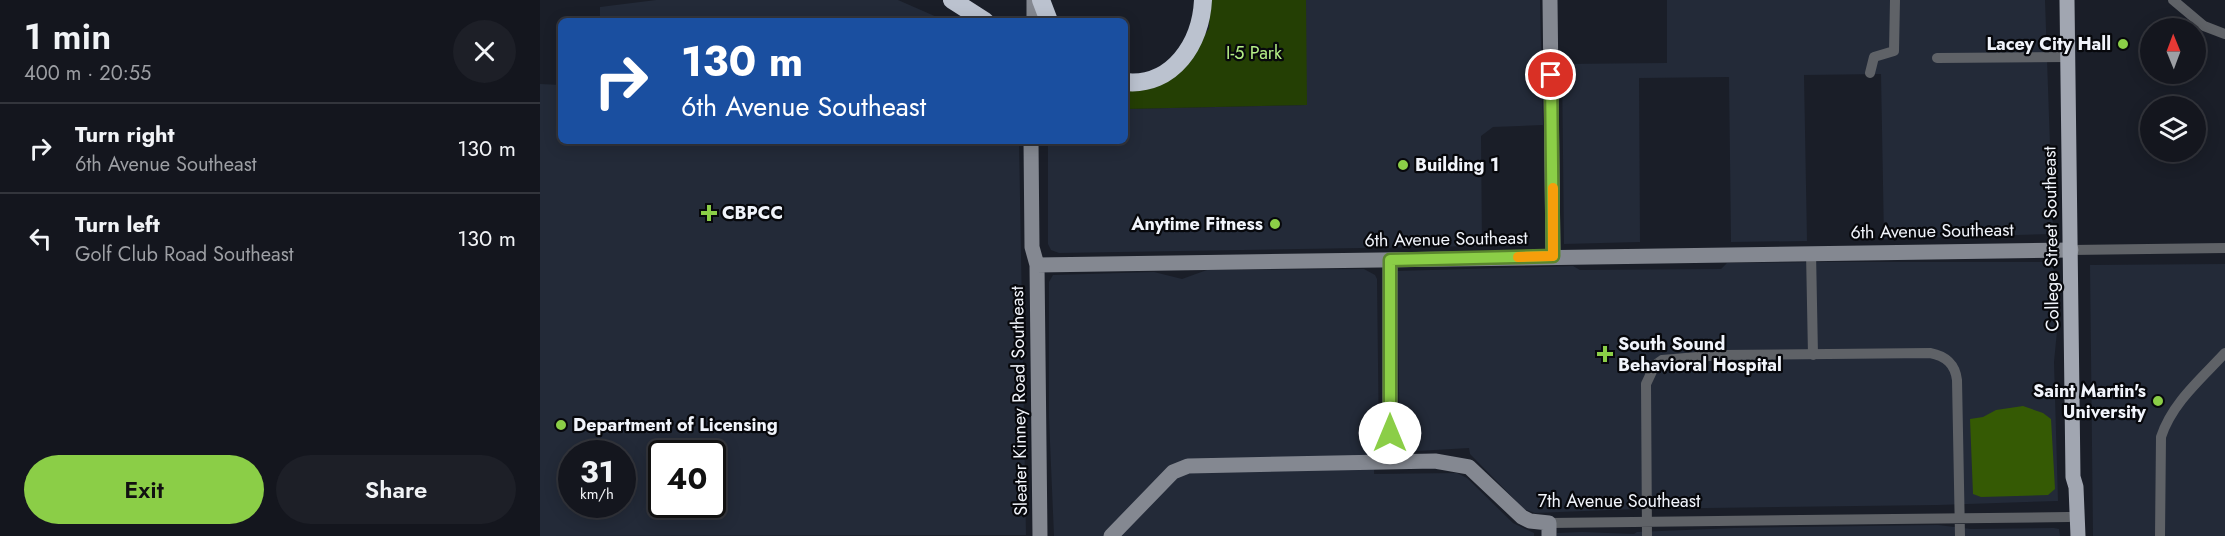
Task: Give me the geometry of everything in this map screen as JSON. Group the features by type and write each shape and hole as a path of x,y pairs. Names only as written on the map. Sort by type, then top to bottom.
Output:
{"highway":[{"path":"952,0 980,18"},
{"path":"1041,0 1048,18"},
{"path":"1128,82 1152,79 1163,75 1178,63 1190,48 1198,29 1203,0"}],"main road":[{"name":"College Street Southeast","path":"2067,0 2073,477 2076,487 2078,536"},
{"name":"College Street Southeast","path":"2069,536 2068,486 2073,477"}],"street":[{"path":"1034,0 1034,18"},
{"path":"1550,0 1553,256"},
{"path":"1870,73 1874,57 1894,51 1895,0"},
{"path":"2173,0 2204,26 2225,34"},
{"path":"1937,58 2068,57"},
{"name":"Sleater Kinney Road Southeast","path":"1031,144 1032,247 1037,265 1040,536"},
{"name":"Sleater Kinney Road Southeast","path":"1037,265 1042,248 1041,144"},
{"path":"2071,249 2225,248"},
{"name":"6th Avenue Southeast","path":"1037,265 2071,249"},
{"path":"1811,252 1813,355"},
{"path":"1390,260 1390,462"},
{"path":"1647,536 1646,384 1655,365 1674,357 1930,353 1939,355 1951,363 1958,380 1960,536"},
{"path":"2160,536 2161,438 2165,425 2184,397 2225,353"},
{"name":"7th Avenue Southeast","path":"1111,536 1173,472 1188,466 1435,461 1469,467 1522,517 1549,529 1647,522 2069,517"}],"shaded area":[{"path":"656,0 898,0 939,18 600,18 600,7"},
{"path":"1306,0 1540,0 1543,125 1493,127 1481,136 1482,246 1059,253 1051,250 1048,244 1048,144 1128,144 1128,109 1306,105"},
{"path":"1667,0 2045,0 2053,234 1884,239 1881,74 1804,75 1807,241 1731,242 1729,77 1639,78 1640,242 1564,244 1562,64 1667,63"},
{"path":"540,84 558,85 558,144 1019,144 1026,535 540,536"},
{"path":"2053,262 2058,321 2054,362 2058,501 1535,513 1524,509 1470,454 1469,448 1400,452 1397,271 1573,266 1580,270 1721,269 1727,263"},
{"name":"Saint Martin's University","path":"2225,264 2225,536 2093,536 2090,265"},
{"path":"1364,269 1375,275 1377,279 1379,447 1375,452 1374,474 1457,473 1467,478 1513,523 1534,533 1534,536 1054,536 1049,418 1049,282 1053,275 1154,272 1182,279 1207,270"},
{"path":"1938,525 1971,529 2054,528 2059,529 2060,536 1557,536 1557,533 1582,532 1634,534 1637,532 1734,528"}],"green space":[{"name":"I-5 Park","path":"1210,0 1306,0 1307,105 1128,109 1128,86 1191,58 1209,28"},
{"path":"2023,406 2043,413 2051,419 2055,489 2048,495 1981,497 1973,494 1970,419 1983,417 1996,410"}],"slow traffic":[{"path":"1518,257 1553,256 1553,188"}],"place":[{"name":"Lacey City Hall","path":"2123,44"},
{"name":"Building 1","path":"1403,165"},
{"name":"CBPCC","path":"709,213"},
{"name":"Anytime Fitness","path":"1275,224"},
{"name":"South Sound Behavioral Hospital","path":"1605,354"},
{"name":"Saint Martin's University","path":"2158,401"},
{"name":"Department of Licensing","path":"561,425"}],"route":[{"path":"1390,433 1390,260 1553,256 1551,75"}]}
